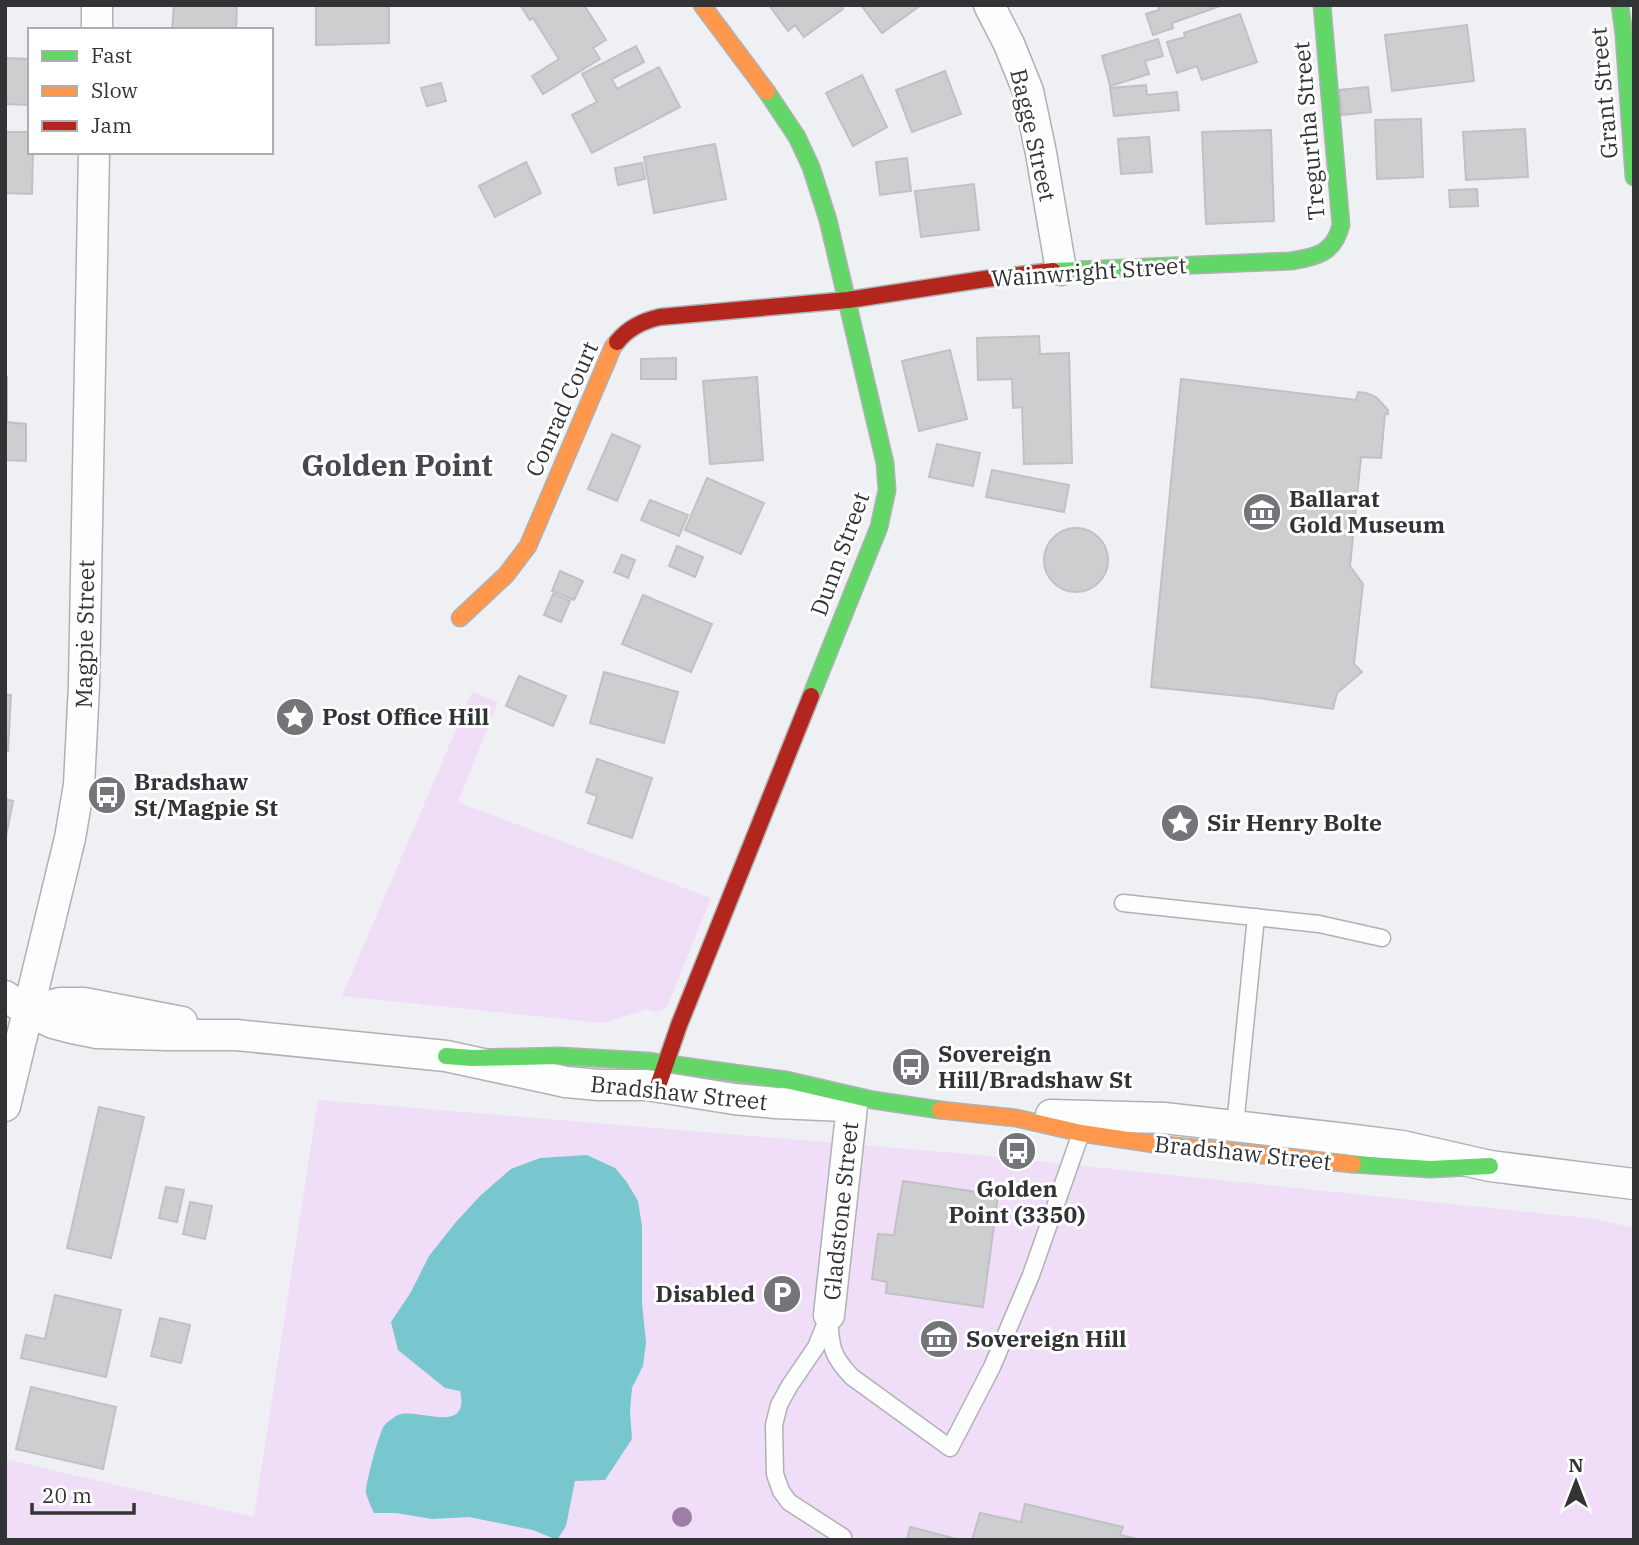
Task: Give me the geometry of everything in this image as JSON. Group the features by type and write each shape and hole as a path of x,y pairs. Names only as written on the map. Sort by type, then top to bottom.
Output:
{"street":[{"path":"97,5 97,28"},
{"name":"Dunn Street","path":"662,1075 679,1024 879,527 887,490 885,463 848,300 823,202 804,151 775,103 702,5"},
{"name":"Bagge Street","path":"989,5 1009,44 1028,91 1060,271"},
{"name":"Tregurtha Street","path":"1322,5 1341,225 1339,236 1329,249"},
{"name":"Grant Street","path":"1620,5 1634,177"},
{"name":"Magpie Street","path":"5,1106 16,1004 70,838 82,754 94,154"},
{"name":"Wainwright Street","path":"848,300 1060,271 1291,261 1316,257 1329,249"},
{"name":"Conrad Court","path":"460,618 506,576 523,555 606,362 617,341 629,329 646,320 660,317 848,300"},
{"name":"Bradshaw Street","path":"16,1004 84,1003 236,1035 446,1056 566,1082 599,1085 662,1075 786,1080 873,1100 998,1115 1082,1133 1154,1144 1234,1139 1402,1146 1490,1166 1634,1184"},
{"name":"Bradshaw Street","path":"662,1075 746,1100 915,1107"},
{"name":"Gladstone Street","path":"829,1315 852,1106"},
{"name":"Bradshaw Street","path":"998,1115 1140,1116 1234,1139"}],"lane":[{"path":"1124,903 1319,924 1382,938"},
{"path":"1234,1139 1256,917"},
{"path":"829,1315 831,1345 841,1365 852,1377 950,1448 992,1367 1026,1286 1082,1133"},
{"path":"829,1315 816,1348 779,1405 774,1425 775,1474 781,1491 789,1502 843,1537"}],"shaded area":[{"path":"472,692 498,702 458,802 711,898 666,1009 656,1012 648,1009 603,1023 342,996"},
{"name":"Sovereign Hill","path":"318,1100 958,1153 1596,1219 1634,1228 1634,1540 5,1540 5,1459 254,1517"}],"water":[{"path":"587,1155 615,1168 626,1181 638,1201 642,1226 642,1303 646,1342 643,1366 632,1388 632,1439 605,1480 575,1481 566,1526 557,1540 533,1530 469,1517 432,1519 396,1513 374,1513 366,1488 384,1426 401,1414 451,1416 458,1412 461,1404 460,1391 445,1388 398,1350 391,1322 411,1292 429,1256 480,1196 511,1169 540,1158"}],"building":[{"path":"174,5 237,5 236,28 172,28"},
{"path":"316,5 389,5 389,43 316,45"},
{"path":"520,5 584,5 606,40 593,48 600,59 543,94 532,76 559,59 533,18 530,20"},
{"path":"769,5 841,5 843,9 804,37 795,25 788,31"},
{"path":"861,5 921,5 882,33"},
{"path":"1158,5 1223,5 1172,23 1173,28 1153,35 1146,14 1159,10"},
{"path":"1240,14 1257,62 1202,80 1197,66 1177,73 1167,42 1185,37 1184,33"},
{"path":"1467,25 1474,81 1392,91 1385,35"},
{"path":"1158,39 1163,56 1145,61 1149,74 1110,86 1102,56"},
{"path":"636,46 644,62 612,79 617,89 659,67 680,107 592,153 572,115 597,102 582,74"},
{"path":"5,58 28,59 28,105 5,104"},
{"path":"945,71 961,114 912,132 896,90"},
{"path":"862,75 887,127 853,146 826,93"},
{"path":"441,83 446,101 427,106 421,88"},
{"path":"1146,85 1147,95 1177,92 1179,110 1114,116 1110,88"},
{"path":"1368,87 1371,112 1342,115 1339,90"},
{"path":"1421,119 1423,177 1377,179 1375,120"},
{"path":"1525,129 1528,177 1466,180 1463,132"},
{"path":"1271,130 1274,221 1206,224 1202,132"},
{"path":"5,132 28,132 28,154 33,154 32,194 6,193 5,208"},
{"path":"1149,137 1152,172 1121,174 1118,139"},
{"path":"715,144 726,199 654,213 644,157"},
{"path":"907,158 911,191 880,195 876,162"},
{"path":"526,162 541,193 495,217 479,186"},
{"path":"642,163 645,179 618,185 615,168"},
{"path":"974,184 979,230 921,237 915,191"},
{"path":"1477,189 1478,206 1450,207 1449,190"},
{"path":"1039,336 1040,354 1069,353 1072,463 1024,464 1022,407 1013,408 1012,379 978,380 977,338"},
{"path":"950,350 967,419 919,431 902,361"},
{"path":"676,358 676,379 641,379 641,359"},
{"path":"5,377 7,422 26,424 26,461 5,460"},
{"path":"757,377 763,460 710,464 703,381"},
{"name":"Ballarat Gold Museum","path":"1181,379 1356,400 1358,392 1366,393 1376,397 1388,410 1388,414 1385,414 1381,458 1361,457 1350,566 1363,584 1354,664 1362,672 1337,693 1333,709 1151,687"},
{"path":"612,434 640,446 617,501 588,489"},
{"path":"937,444 980,453 973,486 929,477"},
{"path":"992,470 1069,485 1064,512 986,497"},
{"path":"707,478 764,503 741,554 685,530"},
{"path":"650,500 688,515 679,536 641,520"},
{"path":"1076,528 1094,534 1102,542 1108,560 1102,578 1094,586 1076,592 1058,586 1050,578 1044,560 1050,542 1058,534"},
{"path":"677,546 703,557 695,577 669,566"},
{"path":"622,555 635,560 628,578 614,572"},
{"path":"560,571 583,581 574,600 552,591"},
{"path":"553,594 570,601 561,622 544,615"},
{"path":"643,595 712,624 691,672 622,644"},
{"path":"604,672 678,692 664,743 590,723"},
{"path":"519,676 566,696 553,726 506,706"},
{"path":"5,694 11,695 8,751 5,751"},
{"path":"597,759 652,778 632,838 588,823 597,796 586,792"},
{"path":"5,799 13,801 5,841"},
{"path":"99,1107 144,1117 111,1258 67,1248"},
{"path":"903,1181 998,1195 983,1307 886,1293 887,1282 872,1279 878,1234 894,1235"},
{"path":"166,1187 184,1190 177,1222 159,1218"},
{"path":"190,1202 212,1206 205,1239 183,1234"},
{"path":"55,1295 121,1310 106,1377 21,1358 26,1335 45,1339"},
{"path":"160,1318 190,1325 181,1363 151,1356"},
{"path":"31,1387 116,1407 103,1469 16,1449"},
{"path":"1025,1504 1123,1527 1120,1535 1142,1540 972,1540 980,1513 1021,1522"},
{"path":"910,1527 960,1540 907,1540"}],"traffic: fast":[{"path":"1053,271 1291,261 1309,258 1329,248 1341,225 1322,5"},
{"path":"1620,5 1634,177"},
{"path":"767,92 797,137 811,167 828,220 885,463 887,490 879,527 811,696"},
{"path":"446,1056 559,1056 647,1061 786,1080 873,1100 940,1110"},
{"path":"1353,1164 1430,1169 1490,1166"}],"traffic: slow":[{"path":"702,5 767,92"},
{"path":"460,618 506,575 528,546 617,342"},
{"path":"940,1110 1016,1118 1081,1133 1154,1144 1353,1164"}],"traffic: jam":[{"path":"617,342 636,326 660,317 848,300 1053,271"},
{"path":"658,1086 679,1025 811,696"}],"place":[{"name":"Ballarat Gold Museum","path":"1262,512"},
{"name":"Post Office Hill","path":"295,717"},
{"name":"Bradshaw St/Magpie St","path":"107,795"},
{"name":"Sir Henry Bolte","path":"1180,823"},
{"name":"Sovereign Hill/Bradshaw St","path":"911,1067"},
{"name":"Golden Point (3350)","path":"1017,1151"},
{"name":"Disabled","path":"782,1294"},
{"name":"Sovereign Hill","path":"939,1339"}],"district":[{"name":"Golden Point","path":"397,466"}]}
